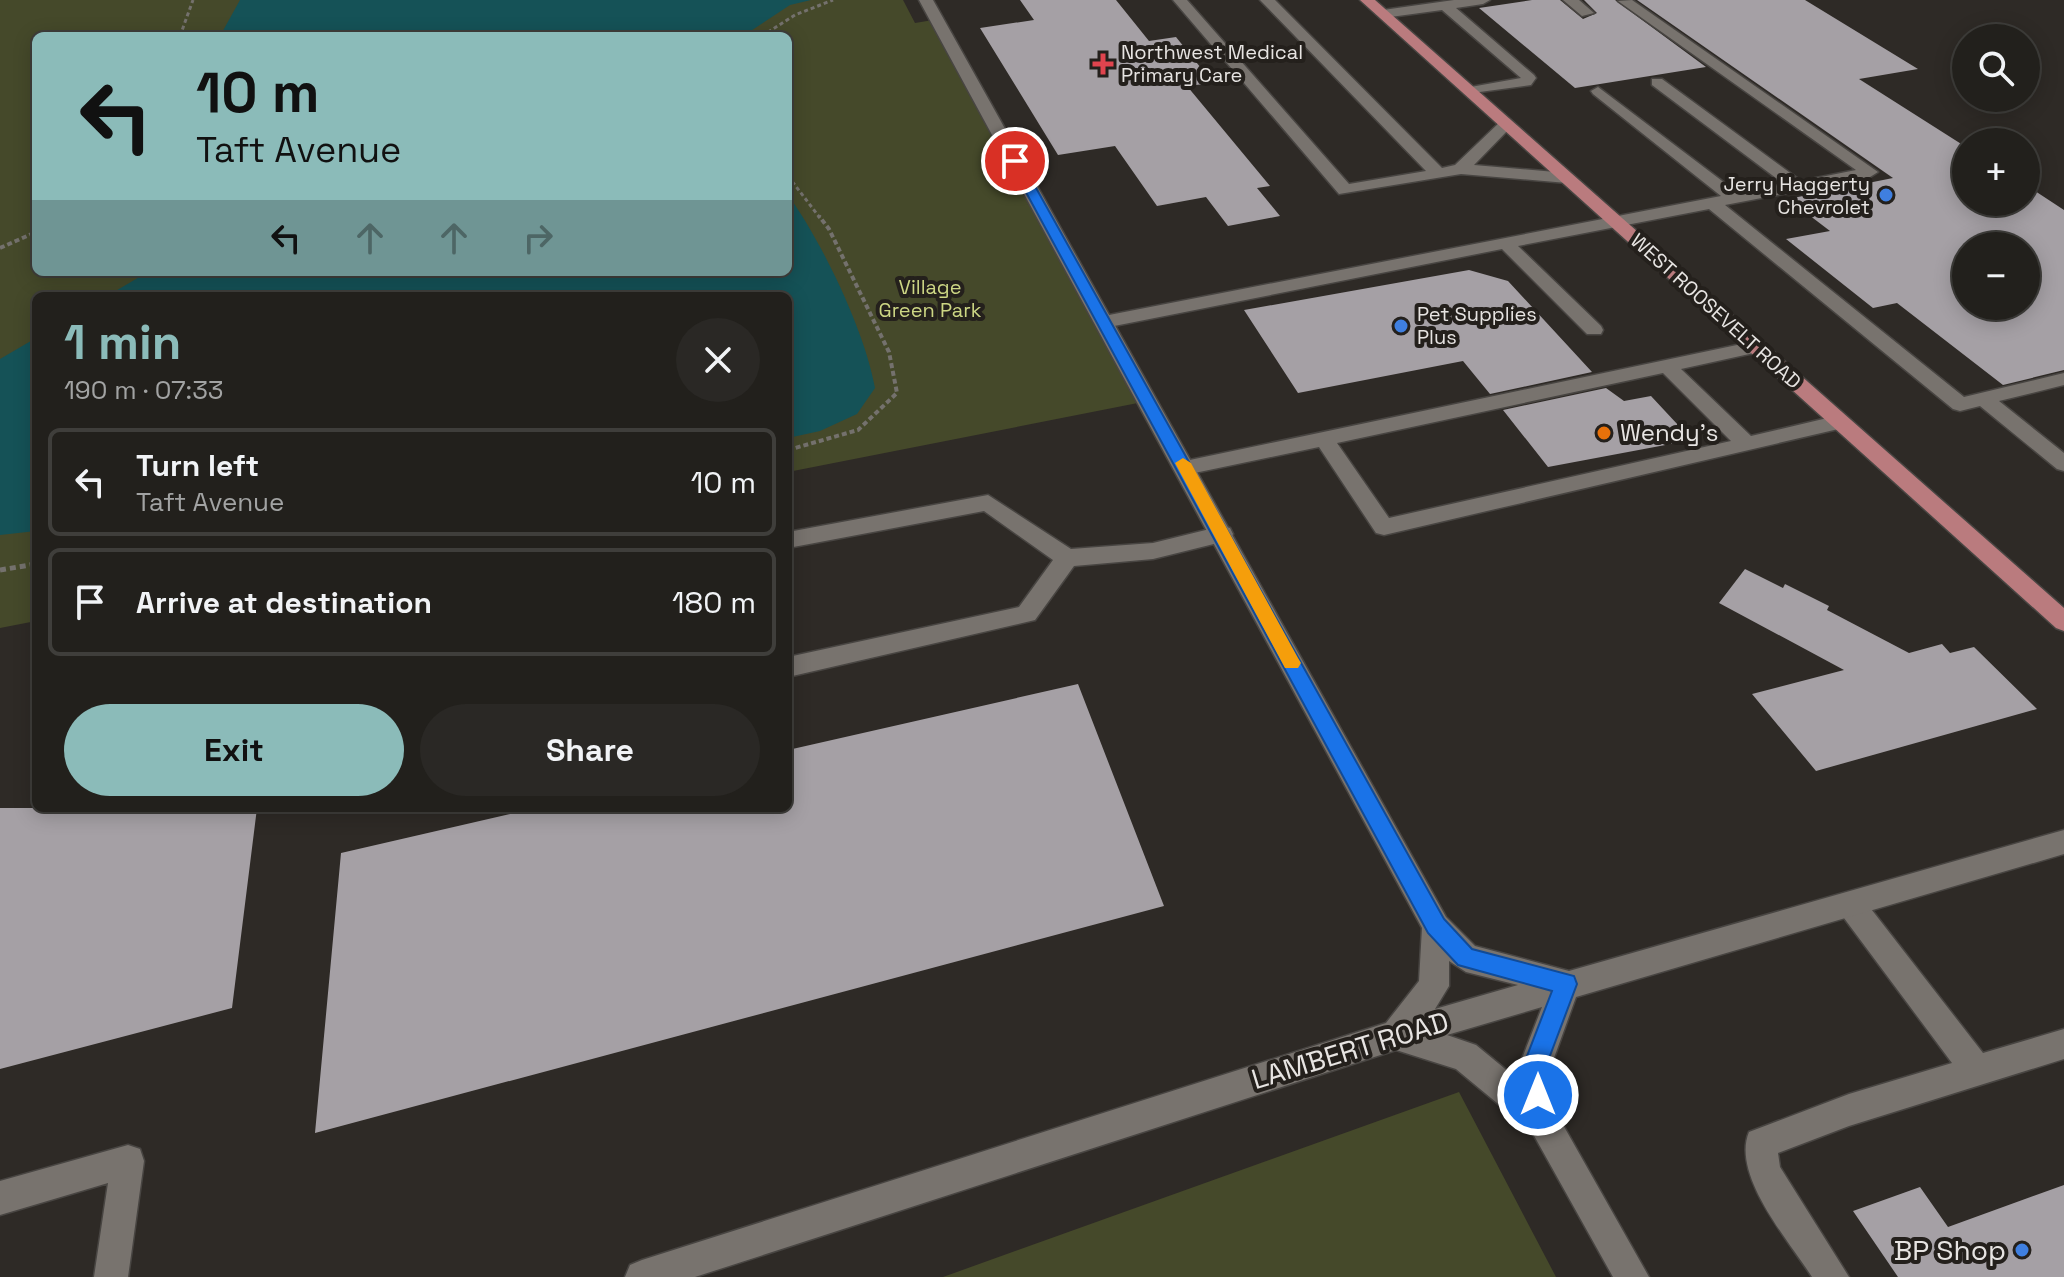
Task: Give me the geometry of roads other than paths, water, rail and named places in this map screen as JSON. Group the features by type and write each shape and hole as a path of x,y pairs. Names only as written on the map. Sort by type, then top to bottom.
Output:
{"main road":[{"name":"WEST ROOSEVELT ROAD","path":"1367,0 2064,622"}],"street":[{"path":"926,0 1436,926 1466,958 1566,984 1534,1069 1543,1121 1632,1277"},
{"path":"1180,0 1345,190 1461,169 1567,178"},
{"path":"1267,0 1438,174"},
{"path":"1383,14 1483,0"},
{"path":"1570,0 1587,13"},
{"path":"1104,322 1870,172 1625,1"},
{"path":"1444,5 1529,78 1526,82 1470,91"},
{"path":"1657,82 1798,186"},
{"path":"1598,91 1734,198"},
{"path":"1461,169 1506,124"},
{"path":"1712,203 1960,404 2064,379"},
{"path":"1507,245 1594,330"},
{"path":"1185,468 1756,347"},
{"path":"1667,366 1747,444"},
{"path":"1983,398 2064,464"},
{"path":"1324,439 1384,527 1840,422"},
{"path":"792,539 988,503 1067,558 1153,551 1222,534"},
{"path":"792,666 1027,614 1067,558"},
{"name":"LAMBERT ROAD","path":"642,1277 1396,1035 2064,842"},
{"path":"1851,905 1977,1071"},
{"path":"1436,926 1434,986 1396,1035 1465,1056 1543,1121"},
{"path":"1832,1277 1764,1173 1760,1143 1849,1110 2064,1044"},
{"path":"0,1198 128,1161 111,1277"}],"water":[{"path":"240,0 811,0 790,5 749,32 222,32"},
{"path":"792,201 815,237 852,314 875,388 857,414 820,431 792,437 792,292 114,292 141,276 792,276"},
{"path":"32,340 32,531 0,535 0,359"}],"place":[{"name":"Northwest Medical Primary Care","path":"1103,64"},
{"name":"Jerry Haggerty Chevrolet","path":"1886,195"},
{"name":"Pet Supplies Plus","path":"1401,326"},
{"name":"Wendy's","path":"1604,433"},
{"name":"BP Shop","path":"2022,1250"}],"park label":[{"name":"Village Green Park","path":"930,298"}]}
